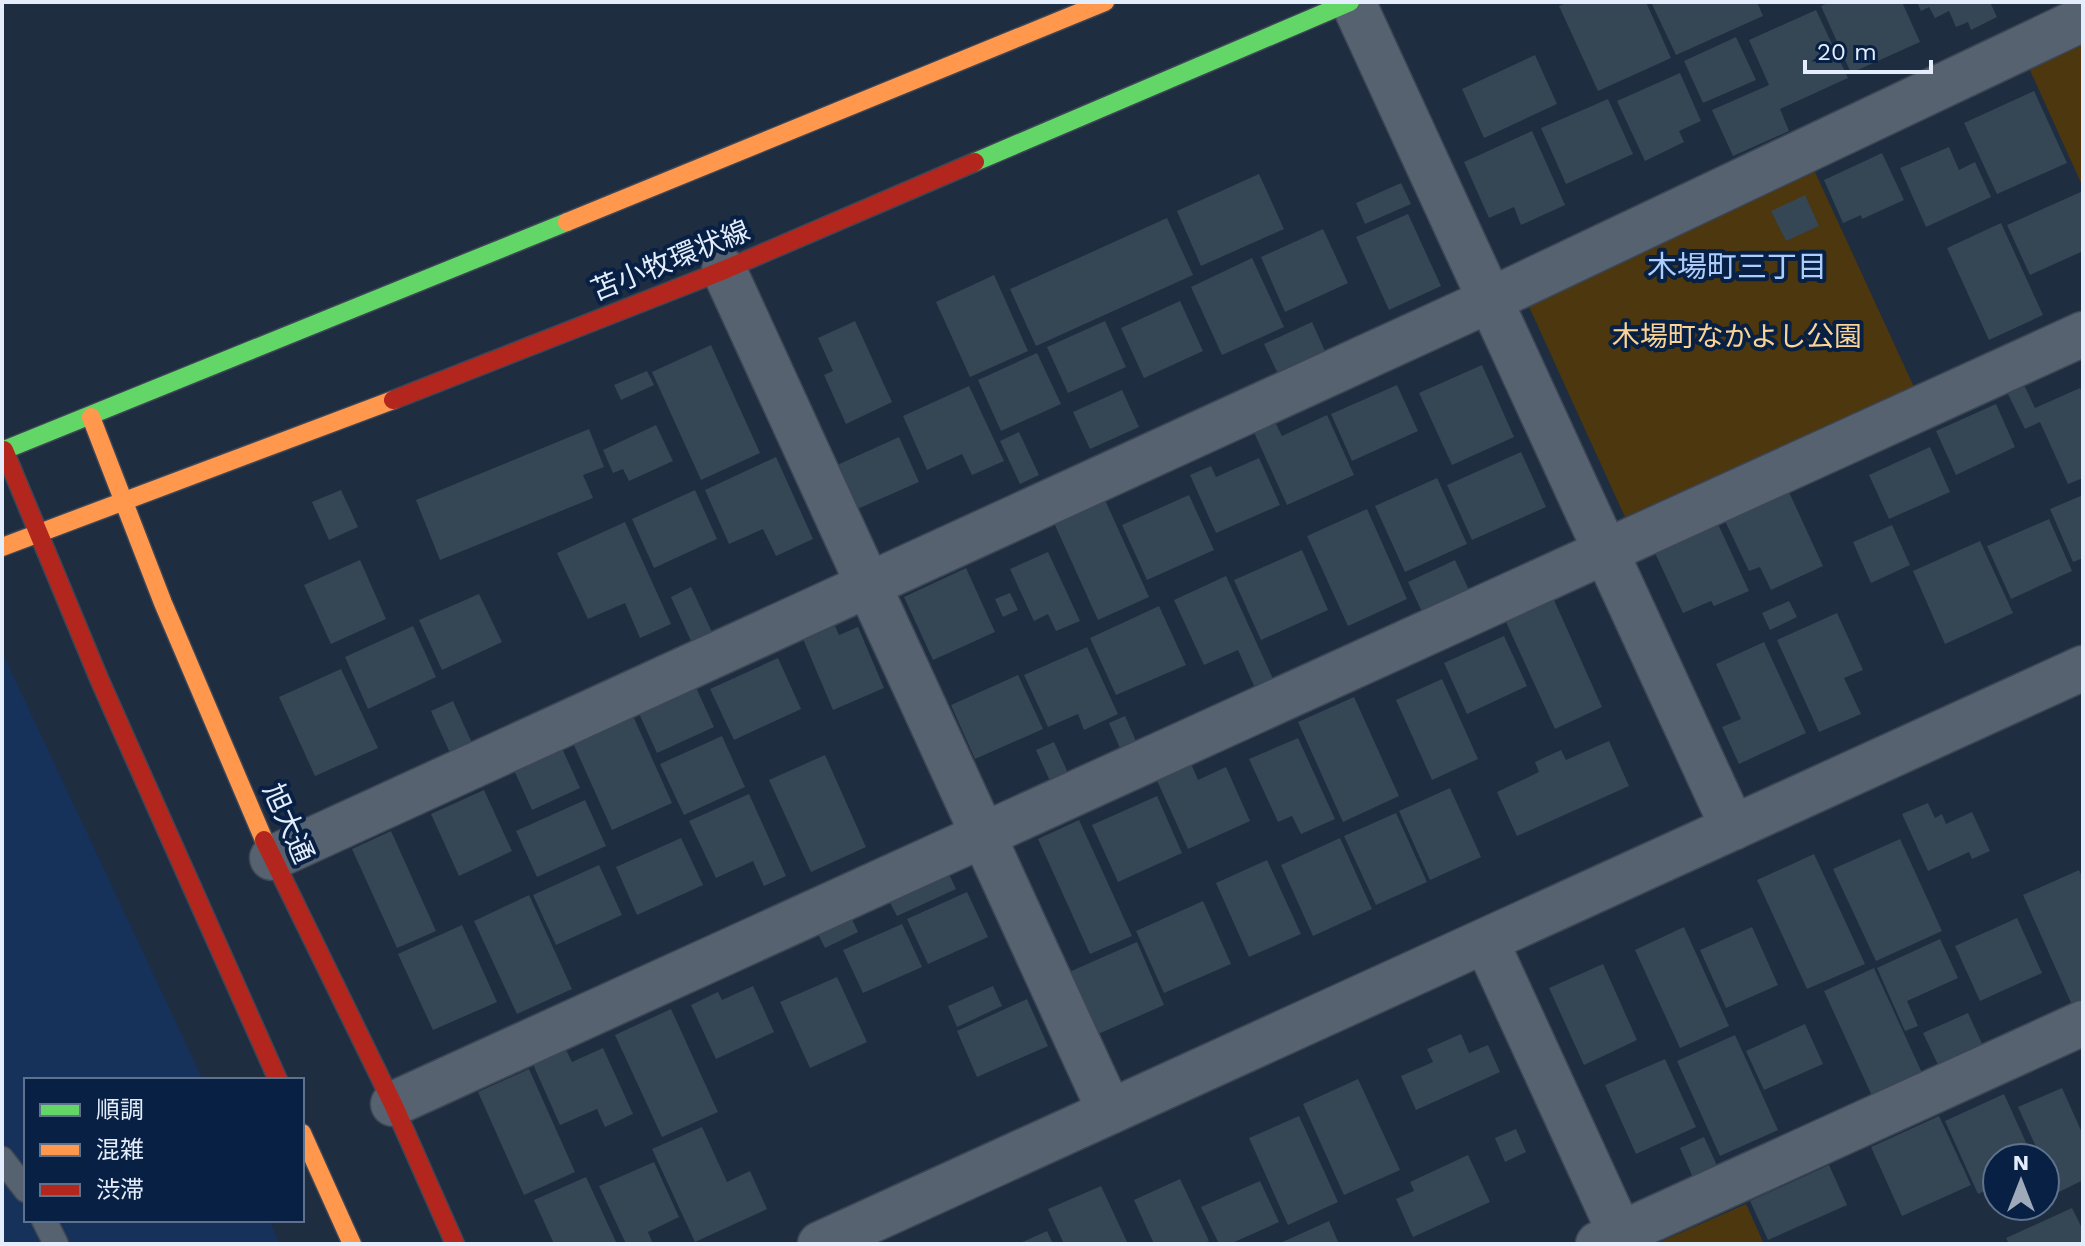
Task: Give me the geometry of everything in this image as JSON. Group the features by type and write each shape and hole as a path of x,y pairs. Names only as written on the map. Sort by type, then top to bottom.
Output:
{"main road":[{"path":"277,1078 100,681 3,450 91,417 1105,2"},
{"name":"苫小牧環状線","path":"2,547 300,438 724,270 1352,2"},
{"name":"旭大通","path":"91,417 163,603 272,858 393,1104 455,1244"},
{"path":"304,1137 352,1244"}],"street":[{"path":"1352,2 1733,828"},
{"path":"272,858 1488,301 2083,19"},
{"path":"724,270 1110,1112"},
{"path":"393,1104 2083,334"},
{"path":"820,1244 884,1231 1110,1112 2083,668"},
{"path":"1486,941 1615,1241 2083,1023"}],"lane":[{"path":"2,1159 24,1187"},
{"path":"45,1222 56,1244"}],"shaded area":[{"path":"2,652 202,1078 24,1078 24,1222 270,1222 280,1244 2,1244"}],"green space":[{"path":"2083,43 2083,185 2082,185 2029,68"},
{"name":"木場町なかよし公園","path":"1814,170 1914,387 1625,517 1526,300"},
{"path":"1746,1204 1764,1244 1663,1244 1662,1241"}],"building":[{"path":"1568,2 1646,2 1671,58 1598,91 1559,6"},
{"path":"1651,2 1757,2 1763,16 1676,55"},
{"path":"1830,2 1902,2 1920,42 1851,73 1821,6"},
{"path":"1917,2 1990,2 1997,17 1971,30 1968,22 1956,27 1949,11 1935,18 1929,7 1921,11"},
{"path":"1816,10 1848,78 1780,109 1789,131 1733,156 1712,110 1769,85 1749,40"},
{"path":"1736,37 1756,80 1703,103 1684,61"},
{"path":"1535,55 1557,104 1484,138 1462,89"},
{"path":"1680,73 1701,121 1679,131 1684,142 1645,161 1617,101"},
{"path":"2034,91 2067,163 1997,194 1964,123"},
{"path":"1608,99 1633,154 1566,184 1541,128"},
{"path":"1532,131 1565,205 1521,225 1514,207 1489,218 1464,162"},
{"path":"1949,147 1959,170 1975,162 1991,197 1926,227 1900,168"},
{"path":"1882,153 1904,200 1862,219 1861,215 1843,223 1824,180"},
{"path":"1259,174 1284,229 1201,266 1177,211"},
{"path":"1401,183 1411,204 1365,224 1356,203"},
{"path":"2083,191 2083,258 2081,252 2030,275 2007,225"},
{"path":"1805,195 1819,226 1786,241 1771,211"},
{"path":"1408,214 1441,286 1389,310 1356,237"},
{"path":"1167,218 1193,275 1036,346 1010,289"},
{"path":"2001,223 2043,315 1989,340 1947,248"},
{"path":"1323,229 1348,283 1285,312 1261,257"},
{"path":"1252,258 1284,327 1222,355 1191,287"},
{"path":"994,275 1028,351 970,377 936,302"},
{"path":"1180,301 1203,351 1144,378 1121,328"},
{"path":"855,321 892,402 846,424 824,375 833,371 818,338"},
{"path":"1105,321 1126,367 1068,393 1047,347"},
{"path":"1312,322 1325,351 1277,372 1264,344"},
{"path":"711,345 760,453 701,480 652,372"},
{"path":"1037,353 1061,404 1001,431 978,380"},
{"path":"1482,365 1514,437 1452,465 1419,393"},
{"path":"647,371 654,385 621,400 614,385"},
{"path":"1397,385 1418,431 1352,461 1331,414"},
{"path":"2024,385 2035,408 2080,388 2083,394 2083,478 2068,484 2040,422 2025,429 2007,392"},
{"path":"969,386 1004,461 972,475 962,454 927,470 903,416"},
{"path":"1122,390 1139,427 1090,449 1073,412"},
{"path":"1996,404 2015,447 1956,475 1936,431"},
{"path":"1327,415 1354,475 1287,505 1252,428 1273,418 1282,436"},
{"path":"656,425 673,461 629,481 623,469 613,473 603,450"},
{"path":"589,429 604,467 583,475 593,498 440,560 416,500"},
{"path":"1019,432 1039,475 1020,484 1000,441"},
{"path":"899,437 919,482 855,510 835,466"},
{"path":"1930,447 1950,492 1889,519 1869,475"},
{"path":"1521,452 1546,507 1472,540 1447,485"},
{"path":"776,457 813,539 776,556 763,529 729,544 705,490"},
{"path":"1259,458 1280,505 1216,533 1190,475 1211,466 1216,477"},
{"path":"1437,478 1467,544 1405,572 1375,506"},
{"path":"341,490 358,527 329,540 312,502"},
{"path":"695,490 717,539 654,568 632,519"},
{"path":"1788,490 1823,566 1771,590 1760,567 1749,571 1724,519"},
{"path":"1189,495 1214,550 1147,580 1122,525"},
{"path":"2083,495 2083,558 2073,562 2050,509"},
{"path":"1105,500 1149,597 1098,620 1054,523"},
{"path":"1367,509 1407,599 1348,626 1307,536"},
{"path":"2049,519 2072,571 2011,599 1987,546"},
{"path":"625,522 671,624 640,638 625,603 588,619 557,553"},
{"path":"1718,524 1749,591 1714,606 1711,601 1683,613 1655,553"},
{"path":"1892,525 1910,565 1871,583 1853,542"},
{"path":"1980,541 2013,613 1945,644 1913,571"},
{"path":"1302,550 1328,610 1261,640 1234,580"},
{"path":"1048,552 1080,621 1056,631 1048,614 1034,621 1010,569"},
{"path":"360,560 386,619 331,644 304,585"},
{"path":"1455,560 1470,592 1423,614 1408,582"},
{"path":"966,568 995,632 933,660 904,597"},
{"path":"1226,576 1273,679 1255,688 1238,650 1204,665 1174,600"},
{"path":"691,587 712,632 691,641 671,597"},
{"path":"1010,593 1018,610 1003,617 995,599"},
{"path":"479,594 502,642 442,670 419,620"},
{"path":"1554,600 1602,707 1555,729 1506,622"},
{"path":"1789,601 1797,617 1770,630 1762,613"},
{"path":"1159,606 1186,665 1116,695 1090,638"},
{"path":"1837,613 1863,670 1844,678 1861,714 1819,732 1777,640"},
{"path":"413,626 436,677 368,709 345,657"},
{"path":"835,626 839,635 858,627 884,688 833,710 803,639"},
{"path":"1504,636 1527,686 1467,714 1444,663"},
{"path":"1764,642 1806,733 1739,764 1722,727 1741,719 1716,664"},
{"path":"1087,647 1118,714 1084,730 1078,714 1048,727 1024,675"},
{"path":"778,658 801,709 734,740 710,689"},
{"path":"341,669 378,748 315,776 279,697"},
{"path":"1018,675 1043,729 975,759 951,705"},
{"path":"1442,679 1478,759 1432,780 1396,700"},
{"path":"694,683 714,727 657,753 637,709"},
{"path":"1354,697 1399,796 1343,822 1298,722"},
{"path":"453,701 472,743 450,753 431,711"},
{"path":"633,716 672,803 612,830 573,743"},
{"path":"1125,716 1139,748 1123,755 1109,723"},
{"path":"722,736 745,787 684,815 660,764"},
{"path":"1298,738 1335,819 1301,834 1292,816 1278,822 1249,759"},
{"path":"1609,741 1629,786 1517,836 1497,792 1539,772 1535,762 1561,750 1566,760"},
{"path":"1054,742 1068,773 1050,781 1036,750"},
{"path":"561,746 580,788 532,810 513,768"},
{"path":"825,755 866,847 811,872 769,780"},
{"path":"1190,761 1198,780 1226,767 1250,821 1188,849 1155,776"},
{"path":"1450,788 1481,857 1430,880 1399,811"},
{"path":"484,790 512,851 459,876 431,814"},
{"path":"749,794 786,876 764,886 753,861 716,878 689,821"},
{"path":"1157,796 1182,853 1118,882 1092,825"},
{"path":"585,800 606,846 537,877 516,831"},
{"path":"1928,803 1935,818 1942,814 1946,824 1972,812 1990,851 1972,859 1969,852 1928,871 1902,814"},
{"path":"1396,813 1427,882 1376,905 1344,836"},
{"path":"1079,820 1132,936 1090,954 1038,839"},
{"path":"391,831 436,931 397,948 352,849"},
{"path":"681,838 703,885 637,915 616,867"},
{"path":"1340,838 1372,909 1313,936 1281,865"},
{"path":"1900,839 1942,931 1876,961 1833,869"},
{"path":"1814,854 1865,964 1807,989 1757,880"},
{"path":"1267,860 1301,934 1249,957 1216,883"},
{"path":"599,865 622,915 556,945 533,895"},
{"path":"2079,870 2083,879 2083,1002 2073,1007 2023,895"},
{"path":"948,872 956,889 897,916 888,899"},
{"path":"967,892 988,937 928,964 907,919"},
{"path":"529,895 572,989 517,1014 474,921"},
{"path":"1203,901 1231,964 1164,993 1136,931"},
{"path":"851,917 858,932 825,948 817,932"},
{"path":"2017,918 2042,973 1980,1001 1955,946"},
{"path":"902,924 922,967 863,993 843,950"},
{"path":"462,925 497,1002 433,1030 398,954"},
{"path":"1684,927 1729,1026 1680,1048 1635,950"},
{"path":"1752,927 1778,985 1726,1008 1700,950"},
{"path":"1940,939 1958,978 1907,1001 1918,1026 1905,1031 1877,968"},
{"path":"1137,942 1164,1005 1096,1035 1067,973"},
{"path":"1603,964 1637,1040 1584,1065 1549,988"},
{"path":"1874,968 1923,1075 1873,1098 1824,991"},
{"path":"837,977 867,1042 810,1068 780,1002"},
{"path":"753,986 774,1032 716,1059 691,1005 718,992 722,1000"},
{"path":"993,986 1002,1006 957,1027 948,1006"},
{"path":"1027,999 1048,1046 977,1077 957,1031"},
{"path":"671,1009 718,1112 662,1137 615,1035"},
{"path":"1968,1013 1984,1048 1940,1069 1923,1033"},
{"path":"1805,1024 1823,1064 1764,1090 1746,1051"},
{"path":"1461,1034 1469,1053 1488,1045 1500,1072 1416,1110 1401,1076 1433,1062 1427,1049"},
{"path":"1735,1035 1778,1130 1720,1156 1677,1061"},
{"path":"565,1048 572,1062 603,1048 633,1114 605,1127 597,1109 560,1125 532,1062"},
{"path":"1665,1059 1696,1127 1636,1154 1605,1085"},
{"path":"529,1069 575,1172 524,1195 478,1092"},
{"path":"1358,1079 1400,1170 1344,1195 1303,1104"},
{"path":"2062,1088 2083,1135 2083,1180 2061,1191 2061,1142 2034,1142 2018,1107"},
{"path":"2004,1094 2026,1142 1981,1142 1981,1193 1978,1194 1945,1121"},
{"path":"1299,1116 1338,1202 1288,1225 1249,1138"},
{"path":"1939,1116 1971,1185 1902,1216 1871,1147"},
{"path":"702,1127 727,1182 750,1171 767,1209 695,1242 652,1149"},
{"path":"1516,1129 1526,1152 1505,1162 1495,1138"},
{"path":"1704,1137 1719,1170 1695,1182 1680,1148"},
{"path":"1468,1155 1490,1202 1413,1237 1396,1199 1414,1191 1410,1182"},
{"path":"654,1162 679,1217 648,1232 653,1244 626,1244 599,1186"},
{"path":"1829,1165 1847,1205 1768,1240 1750,1201"},
{"path":"586,1177 617,1244 554,1244 534,1200"},
{"path":"1180,1179 1209,1241 1201,1244 1154,1244 1134,1200"},
{"path":"1260,1181 1279,1222 1230,1244 1219,1244 1201,1207"},
{"path":"1101,1186 1128,1244 1064,1244 1048,1209"},
{"path":"2072,1208 2083,1230 2083,1244 2009,1244 2006,1238 2041,1222 2061,1222 2061,1213"},
{"path":"1329,1221 1339,1244 1278,1244"},
{"path":"1047,1231 1053,1244 1018,1244"}],"traffic: fast":[{"path":"975,162 1350,2"},
{"path":"2,451 567,222"}],"traffic: slow":[{"path":"567,222 1105,2"},
{"path":"2,547 393,400"},
{"path":"91,417 163,603 264,840"},
{"path":"304,1137 352,1244"}],"traffic: jam":[{"path":"393,400 724,270 975,162"},
{"path":"4,450 100,681 277,1078"},
{"path":"264,840 393,1104 455,1244"}],"district":[{"name":"木場町三丁目","path":"1737,267"}]}
